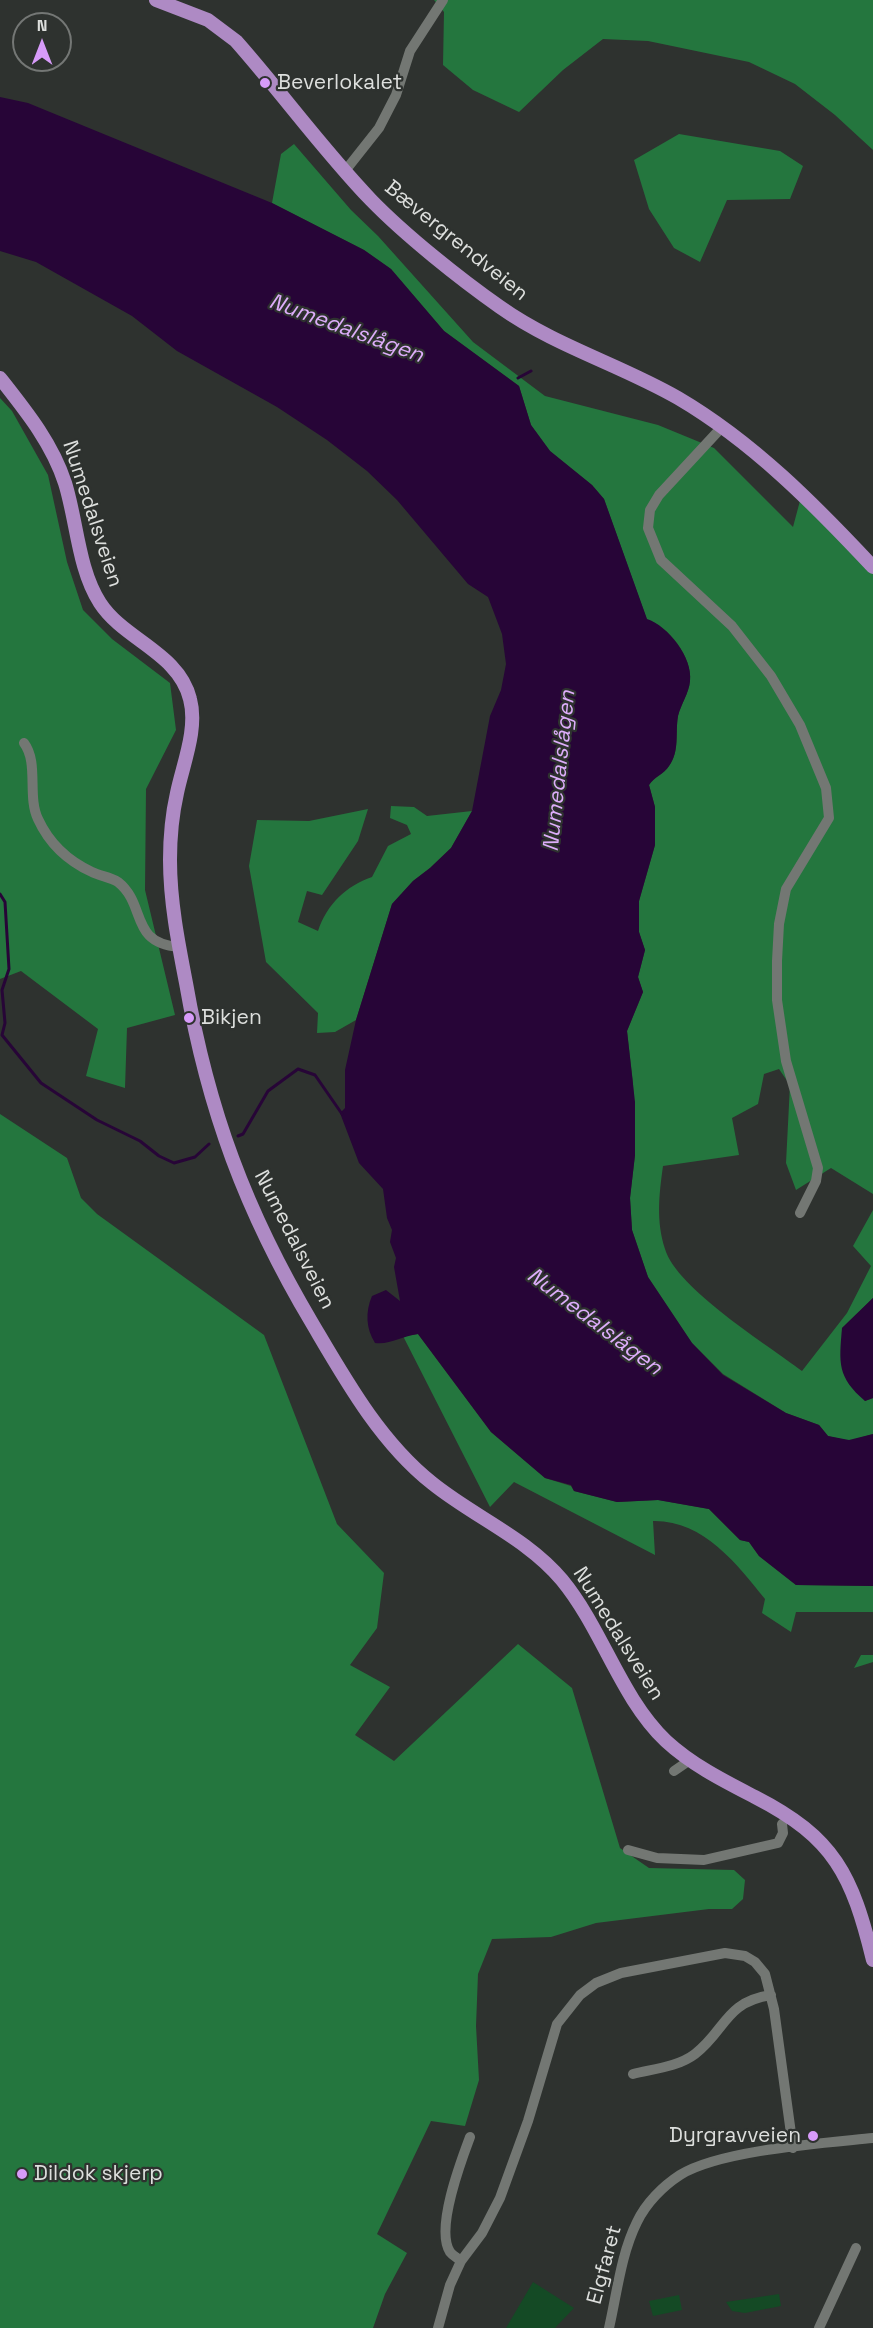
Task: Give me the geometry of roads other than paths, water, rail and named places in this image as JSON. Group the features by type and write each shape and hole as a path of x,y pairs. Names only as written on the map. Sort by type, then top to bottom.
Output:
{"main road":[{"name":"Bævergrendveien","path":"156,0 208,20 236,41 345,171 395,222 502,309 563,343 671,394 722,427 809,501 873,567"},
{"name":"Numedalsveien","path":"0,378 51,450 70,501 86,570 101,605 125,631 170,665 188,692 192,717 175,801 170,846 171,894 198,1045 225,1146 272,1252 326,1347 386,1437 418,1472 447,1496 514,1538 551,1568 581,1606 646,1719 665,1740 690,1760 785,1813 823,1844 836,1859 851,1886 873,1960"}],"street":[{"path":"345,171 379,128 396,95 410,51 443,0"},
{"path":"722,427 659,495 650,510 648,528 661,560 732,626 771,676 800,725 829,799 829,818 790,880 783,898 779,924 777,1000 782,1037 819,1168 816,1181 800,1213"},
{"path":"24,743 30,756 37,818 50,840 66,858 117,882 131,900 143,930 152,939 160,944 179,947"},
{"path":"674,1771 690,1760"},
{"path":"628,1850 657,1858 704,1860 778,1843 783,1833 782,1824"},
{"path":"438,2328 450,2285 461,2261 482,2233 500,2198 528,2121 557,2024 580,1995 596,1983 621,1973 725,1953 745,1956 755,1962 765,1974 771,1995 793,2148"},
{"path":"633,2074 684,2061 696,2053 741,2005 771,1995"},
{"path":"461,2261 451,2253 447,2245 447,2216 449,2197 470,2137"},
{"name":"Elgfaret","path":"609,2328 627,2250 637,2220 658,2193 681,2174 738,2156 873,2138"},
{"path":"819,2328 856,2248"}],"water":[{"name":"Numedalslågen","path":"0,97 28,103 272,203 364,250 391,269 444,331 519,386 531,425 550,451 592,485 604,499 647,619 663,628 678,644 690,672 689,685 678,716 675,754 667,769 649,785 655,807 655,845 639,901 639,932 645,950 638,977 643,992 627,1031 635,1102 635,1155 630,1198 632,1230 648,1277 692,1343 723,1375 786,1413 819,1425 828,1436 849,1440 873,1434 873,1586 796,1585 759,1556 749,1542 740,1540 709,1509 658,1500 617,1502 574,1491 571,1485 545,1478 491,1432 418,1334 386,1343 375,1343 372,1338 368,1326 368,1314 372,1296 386,1290 400,1301 394,1267 396,1258 390,1242 392,1230 387,1218 383,1189 359,1163 340,1113 345,1108 345,1070 356,1020 392,904 413,881 451,848 472,811 490,716 501,690 506,664 502,634 488,597 468,584 397,500 367,471 327,440 277,407 177,351 132,316 36,262 0,251"},
{"path":"873,1298 873,1398 865,1401 845,1377 841,1360 841,1340 842,1328"}],"waterway":[{"path":"518,378 531,371"},
{"path":"0,894 5,902 9,969 2,990 5,1023 2,1035 41,1083 97,1120 140,1141 159,1156 174,1163 195,1157 209,1144"},
{"path":"238,1136 243,1134 268,1091 298,1069 315,1075 342,1114"}],"place":[{"name":"Beverlokalet","path":"265,83"},
{"name":"Bikjen","path":"189,1018"},
{"name":"Dyrgravveien","path":"813,2136"},
{"name":"Dildok skjerp","path":"22,2174"}]}
